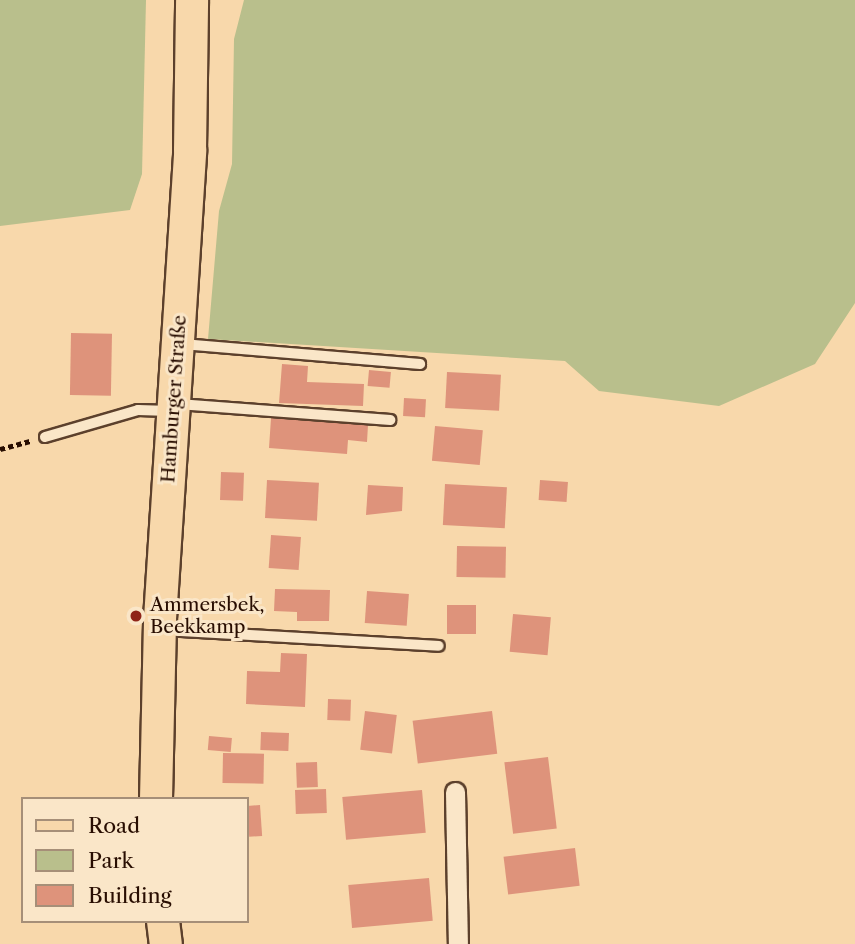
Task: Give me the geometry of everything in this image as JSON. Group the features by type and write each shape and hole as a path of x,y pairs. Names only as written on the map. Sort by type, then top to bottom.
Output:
{"main road":[{"name":"Hamburger Straße","path":"156,797 160,630 190,150 192,0"},
{"path":"163,923 166,944"}],"street":[{"path":"455,792 458,944"}],"lane":[{"path":"178,344 420,364"},
{"path":"45,437 138,410 174,407 390,419"},
{"path":"160,630 439,646"}],"path":[{"path":"0,449 45,437"}],"green space":[{"path":"0,0 146,0 142,174 130,210 0,226"},
{"path":"244,0 855,0 855,303 815,364 719,406 599,391 565,361 208,339 219,211 232,164 234,39"}],"building":[{"path":"71,333 112,334 111,396 70,395"},
{"path":"282,364 308,366 307,382 364,384 363,406 279,403"},
{"path":"369,370 391,372 390,388 368,386"},
{"path":"447,372 501,375 499,411 445,408"},
{"path":"404,398 426,399 425,417 403,416"},
{"path":"271,418 368,425 367,442 348,440 347,454 269,448"},
{"path":"435,426 483,430 480,465 432,461"},
{"path":"221,472 244,473 243,501 220,500"},
{"path":"267,480 319,483 317,521 265,518"},
{"path":"540,480 568,482 567,502 539,500"},
{"path":"445,484 507,487 505,528 443,525"},
{"path":"368,485 403,487 402,511 366,515"},
{"path":"271,535 301,537 299,570 269,568"},
{"path":"457,546 506,547 505,578 456,577"},
{"path":"275,589 330,590 329,621 297,621 297,612 274,611"},
{"path":"367,591 409,594 407,626 365,623"},
{"path":"447,605 476,605 476,634 447,634"},
{"path":"513,614 551,617 548,655 510,652"},
{"path":"281,653 307,654 305,707 246,704 247,671 280,672"},
{"path":"328,699 351,700 350,721 327,720"},
{"path":"365,711 397,715 392,754 360,750"},
{"path":"492,711 497,754 418,763 413,721"},
{"path":"261,732 289,733 288,751 260,750"},
{"path":"209,736 232,738 231,752 208,750"},
{"path":"223,753 264,754 263,784 222,783"},
{"path":"548,757 557,828 513,834 504,762"},
{"path":"317,762 318,787 297,788 296,763"},
{"path":"326,789 327,813 296,814 295,790"},
{"path":"422,790 426,833 346,840 342,797"},
{"path":"260,805 262,836 249,837 248,806"},
{"path":"575,848 580,886 508,894 504,857"},
{"path":"429,878 433,921 352,928 348,885"}],"place":[{"name":"Ammersbek, Beekkamp","path":"136,616"}]}
